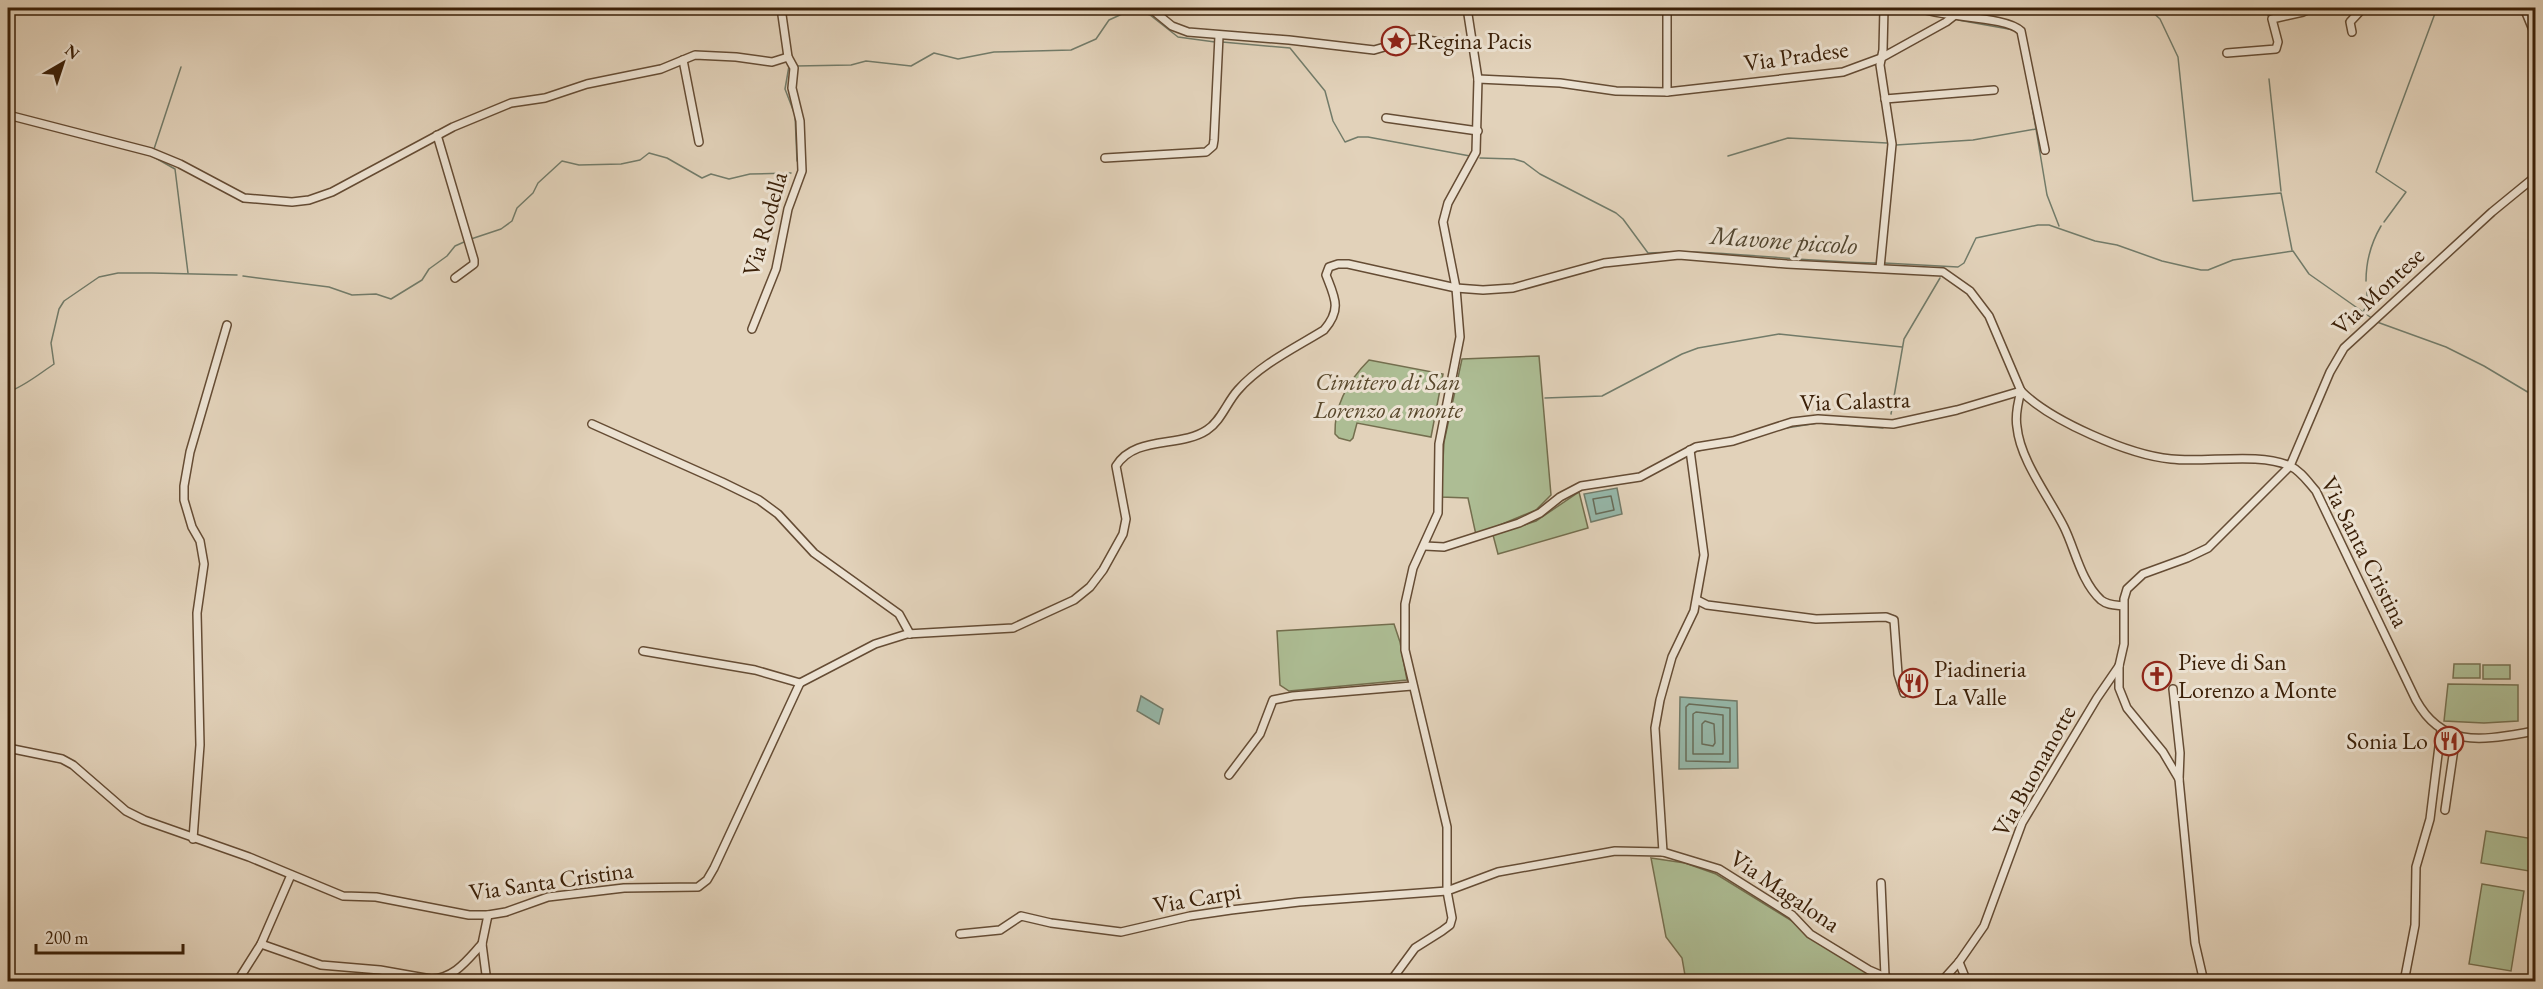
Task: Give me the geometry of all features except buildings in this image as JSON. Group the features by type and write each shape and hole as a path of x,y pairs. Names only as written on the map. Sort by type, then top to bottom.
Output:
{"street":[{"name":"Via Rodella","path":"752,329 776,268 789,209 802,171 800,121 792,88 794,68 788,57 781,8"},
{"path":"1150,8 1179,30 1219,36 1289,40 1374,50 1421,39 1472,47"},
{"path":"1390,981 1415,948 1450,925 1452,918 1447,891 1449,876 1445,814 1437,794 1405,650 1405,604 1413,568 1425,546 1438,513 1439,444 1460,337 1456,288 1443,222 1448,203 1476,152 1478,79 1467,8"},
{"path":"1667,8 1667,92"},
{"path":"1880,268 1892,144 1880,65 1884,8"},
{"path":"1918,8 2009,24 2021,32 2045,150"},
{"name":"Via Pradese","path":"1478,79 1560,83 1616,91 1667,92 1843,72 1881,58 1965,8"},
{"path":"2227,53 2276,49 2278,42 2271,19 2312,8"},
{"path":"2352,32 2350,22 2363,8"},
{"path":"2378,8 2383,8"},
{"path":"2524,8 2535,36"},
{"path":"1105,158 1206,152 1210,149 1214,140 1219,36"},
{"path":"8,115 151,152 180,164 243,198 292,202 309,200 361,178 436,135 511,103 544,98 587,84 661,69 683,60 705,55 772,62 788,57"},
{"path":"683,60 699,142"},
{"path":"1885,99 1994,90"},
{"path":"1386,118 1478,131"},
{"path":"436,135 474,260 471,268 455,278"},
{"name":"Via Montese","path":"2290,466 2336,359 2344,348 2492,212 2535,176"},
{"path":"644,651 755,670 800,683 875,644 910,634 1013,628 1074,600 1090,587 1103,570 1123,534 1126,519 1116,466 1122,458 1134,450 1207,430 1237,391 1251,377 1324,330 1333,319 1336,308 1335,297 1326,275 1329,267 1338,264 1348,264 1456,288 1483,290 1513,288 1604,263 1680,255 1787,264 1943,272 1970,291 1989,316 2021,391 2017,428 2033,471 2065,528 2089,583 2101,600 2123,606"},
{"path":"193,839 200,745 197,613 204,564 200,541 192,527 184,500 184,486 190,452 227,325"},
{"name":"Via Calastra","path":"1425,546 1444,547 1519,523 1540,513 1560,497 1581,486 1640,477 1690,450 1733,441 1792,422 1818,419 1893,424 1957,410 2021,391"},
{"name":"Via Santa Cristina","path":"2021,391 2029,399 2071,424 2099,437 2152,456 2173,460 2262,460 2290,466 2305,477 2316,491 2416,700 2427,718 2440,730"},
{"path":"592,424 759,500 777,514 813,553 899,614 910,634"},
{"path":"1663,852 1655,728 1672,657 1695,611 1704,555 1690,450"},
{"path":"2179,779 2163,752 2133,716 2119,688 2119,666 2123,655 2123,606 2127,589 2143,574 2208,548 2290,466"},
{"path":"1697,600 1707,605 1816,619 1886,617 1894,620 1898,674 1904,693"},
{"name":"Via Buonanotte","path":"1941,981 1975,942 1991,912 2022,823 2097,698 2119,666"},
{"name":"Via Santa Cristina","path":"8,748 62,759 73,765 126,811 193,839 249,857 343,896 376,897 469,915 488,915 548,897 624,888 698,887 707,880 714,868 800,683"},
{"path":"1229,775 1260,734 1273,700 1293,696 1412,686"},
{"path":"2173,689 2195,943 2204,981"},
{"path":"2404,981 2415,925 2416,867 2430,819 2440,730 2475,738 2535,731"},
{"path":"2445,810 2456,735"},
{"name":"Via Magalona","path":"1447,891 1498,872 1573,857 1615,851 1663,852 1719,868 1792,915 1810,934 1869,970 1897,981"},
{"path":"237,981 261,944 291,875"},
{"path":"1881,883 1885,976"},
{"name":"Via Carpi","path":"960,934 1000,930 1021,916 1071,926 1121,932 1190,916 1231,910 1299,902 1447,891"},
{"path":"488,915 482,944 488,981"},
{"path":"261,944 321,965 380,970 431,980 439,979 457,970 482,944"},
{"path":"1959,962 1967,981"}],"green space":[{"path":"1539,356 1551,495 1536,510 1476,535 1468,498 1441,497 1444,442 1462,359"},
{"name":"Cimitero di San Lorenzo a monte","path":"1369,360 1443,374 1431,437 1357,423 1350,441 1339,438 1335,434 1337,413 1344,393"},
{"path":"1579,492 1588,528 1498,554 1493,535 1536,521"},
{"path":"1394,624 1407,680 1289,691 1280,685 1277,631"},
{"path":"2454,664 2480,664 2480,678 2453,678"},
{"path":"2483,665 2510,665 2510,679 2483,679"},
{"path":"2448,684 2518,685 2518,721 2484,723 2444,721"},
{"path":"2486,831 2534,839 2529,871 2481,863"},
{"path":"1651,858 1685,863 1716,874 1889,981 1686,981 1682,958 1666,937"},
{"path":"2482,884 2524,891 2511,971 2469,964"}],"water":[{"path":"1617,488 1622,514 1591,522 1584,494"},
{"path":"1141,696 1163,709 1159,724 1137,711"},
{"path":"1680,697 1737,701 1738,768 1679,769"}],"waterway":[{"name":"Mavone piccolo","path":"2148,8 2160,19 2178,57 2193,201 2281,193 2292,250"},
{"name":"Mavone piccolo","path":"2265,8 2269,18"},
{"name":"Mavone piccolo","path":"2384,222 2406,192 2376,172 2437,8"},
{"name":"Mavone piccolo","path":"796,66 851,65 866,61 911,66 934,53 958,59 994,52 1071,50 1096,39 1109,20 1133,9 1150,15 1178,37 1215,42"},
{"name":"Mavone piccolo","path":"1958,20 2014,30"},
{"name":"Mavone piccolo","path":"1222,42 1290,48 1325,91 1333,121 1345,142 1358,137 1368,137 1470,156"},
{"name":"Mavone piccolo","path":"789,66 785,89 795,115 797,161"},
{"name":"Mavone piccolo","path":"154,149 181,67"},
{"name":"Mavone piccolo","path":"2027,78 2036,129"},
{"name":"Mavone piccolo","path":"2269,79 2281,191"},
{"name":"Mavone piccolo","path":"1896,145 1973,140 2036,129 2047,195 2059,226"},
{"name":"Mavone piccolo","path":"1728,156 1788,138 1887,143"},
{"name":"Mavone piccolo","path":"471,239 501,229 512,221 517,208 533,193 538,183 562,161 579,165 621,164 640,160 649,153 667,158 702,178 711,174 729,179 750,174 791,173"},
{"name":"Mavone piccolo","path":"152,156 175,169 188,273"},
{"name":"Mavone piccolo","path":"1480,158 1514,159 1524,162 1540,174 1616,213 1648,253 1674,252"},
{"name":"Mavone piccolo","path":"1884,263 1958,267 1964,263 1976,238 2038,225 2049,225 2162,261 2201,270 2208,270 2233,260 2293,251 2309,274 2373,319"},
{"name":"Mavone piccolo","path":"2366,281 2370,253 2381,226"},
{"name":"Mavone piccolo","path":"243,276 329,287 352,295 376,294 391,299 422,280 429,269 447,256 455,246 464,242"},
{"name":"Mavone piccolo","path":"1690,252 1876,263"},
{"name":"Mavone piccolo","path":"8,392 54,364 51,343 59,309 64,301 99,277 118,273 237,275"},
{"path":"1891,414 1904,339 1940,278"},
{"name":"Mavone piccolo","path":"2363,313 2367,302 2367,291"},
{"name":"Mavone piccolo","path":"2377,322 2446,347 2484,366 2536,397"},
{"path":"1545,398 1602,396 1698,348 1779,334 1902,347"},
{"path":"1780,429 1818,423 1883,428"},
{"path":"1698,451 1706,449"},
{"path":"1645,478 1667,466"}],"place":[{"name":"Regina Pacis","path":"1396,41"},
{"name":"Pieve di San Lorenzo a Monte","path":"2157,676"},
{"name":"Piadineria La Valle","path":"1913,683"},
{"name":"Sonia Lo","path":"2449,741"}]}
